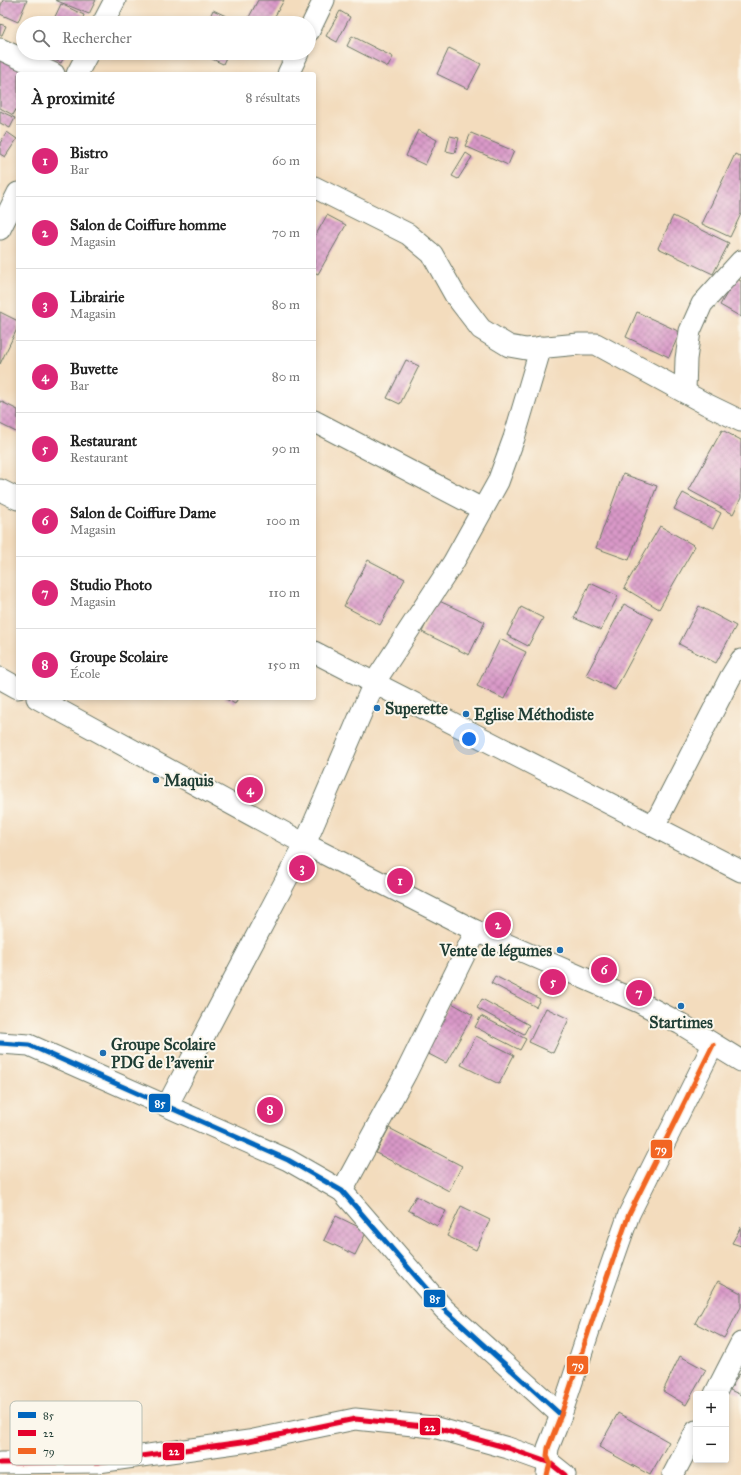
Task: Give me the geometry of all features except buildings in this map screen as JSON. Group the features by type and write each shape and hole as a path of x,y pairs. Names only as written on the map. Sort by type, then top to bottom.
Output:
{"street":[{"path":"107,16 115,0"},
{"path":"316,17 324,0"},
{"path":"0,49 16,56"},
{"path":"24,60 50,72"},
{"path":"79,72 85,60"},
{"path":"289,72 295,60"},
{"path":"316,188 408,234 432,254 455,295 481,329 509,346 526,349 579,344 596,344 741,421"},
{"path":"0,229 16,197"},
{"path":"685,392 686,359 690,331 702,304 741,261"},
{"path":"167,1106 305,844 374,683 453,563 498,482 514,438 541,347"},
{"path":"316,422 482,509"},
{"path":"0,490 16,498"},
{"path":"316,653 741,871"},
{"path":"654,826 730,678 741,660"},
{"path":"0,678 16,687"},
{"path":"41,700 305,844 476,931 641,1003 681,1024 741,1061"},
{"path":"342,1191 406,1073 476,931"},
{"path":"0,1043 29,1045 288,1160 342,1191 444,1310 561,1415"},
{"path":"554,1471 547,1456 548,1448 561,1415 606,1278 629,1214 713,1045"},
{"path":"717,1391 741,1343"},
{"path":"142,1456 249,1441 355,1419 433,1426 508,1448 554,1471"},
{"path":"673,1475 693,1437"},
{"path":"0,1463 10,1463"}],"transit line":[{"name":"85","path":"0,1043 29,1045 288,1160 342,1191 444,1309 561,1415"},
{"name":"79","path":"547,1475 550,1463 547,1456 548,1448 561,1415 629,1214 713,1045"},
{"name":"22","path":"142,1456 249,1441 355,1419 433,1427 508,1448 550,1463 565,1475"},
{"name":"22","path":"0,1463 10,1463"}],"place":[{"name":"Superette","path":"377,708"},
{"name":"Eglise Méthodiste","path":"466,714"},
{"name":"Maquis","path":"156,780"},
{"name":"Buvette","path":"250,790"},
{"name":"Librairie","path":"302,868"},
{"name":"Bistro","path":"400,881"},
{"name":"Salon de Coiffure homme","path":"498,925"},
{"name":"Vente de légumes","path":"560,950"},
{"name":"Salon de Coiffure Dame","path":"604,970"},
{"name":"Restaurant","path":"553,982"},
{"name":"Studio Photo","path":"639,993"},
{"name":"Startimes","path":"681,1006"},
{"name":"Groupe Scolaire PDG de l'avenir","path":"103,1053"},
{"name":"Groupe Scolaire","path":"270,1110"}]}
